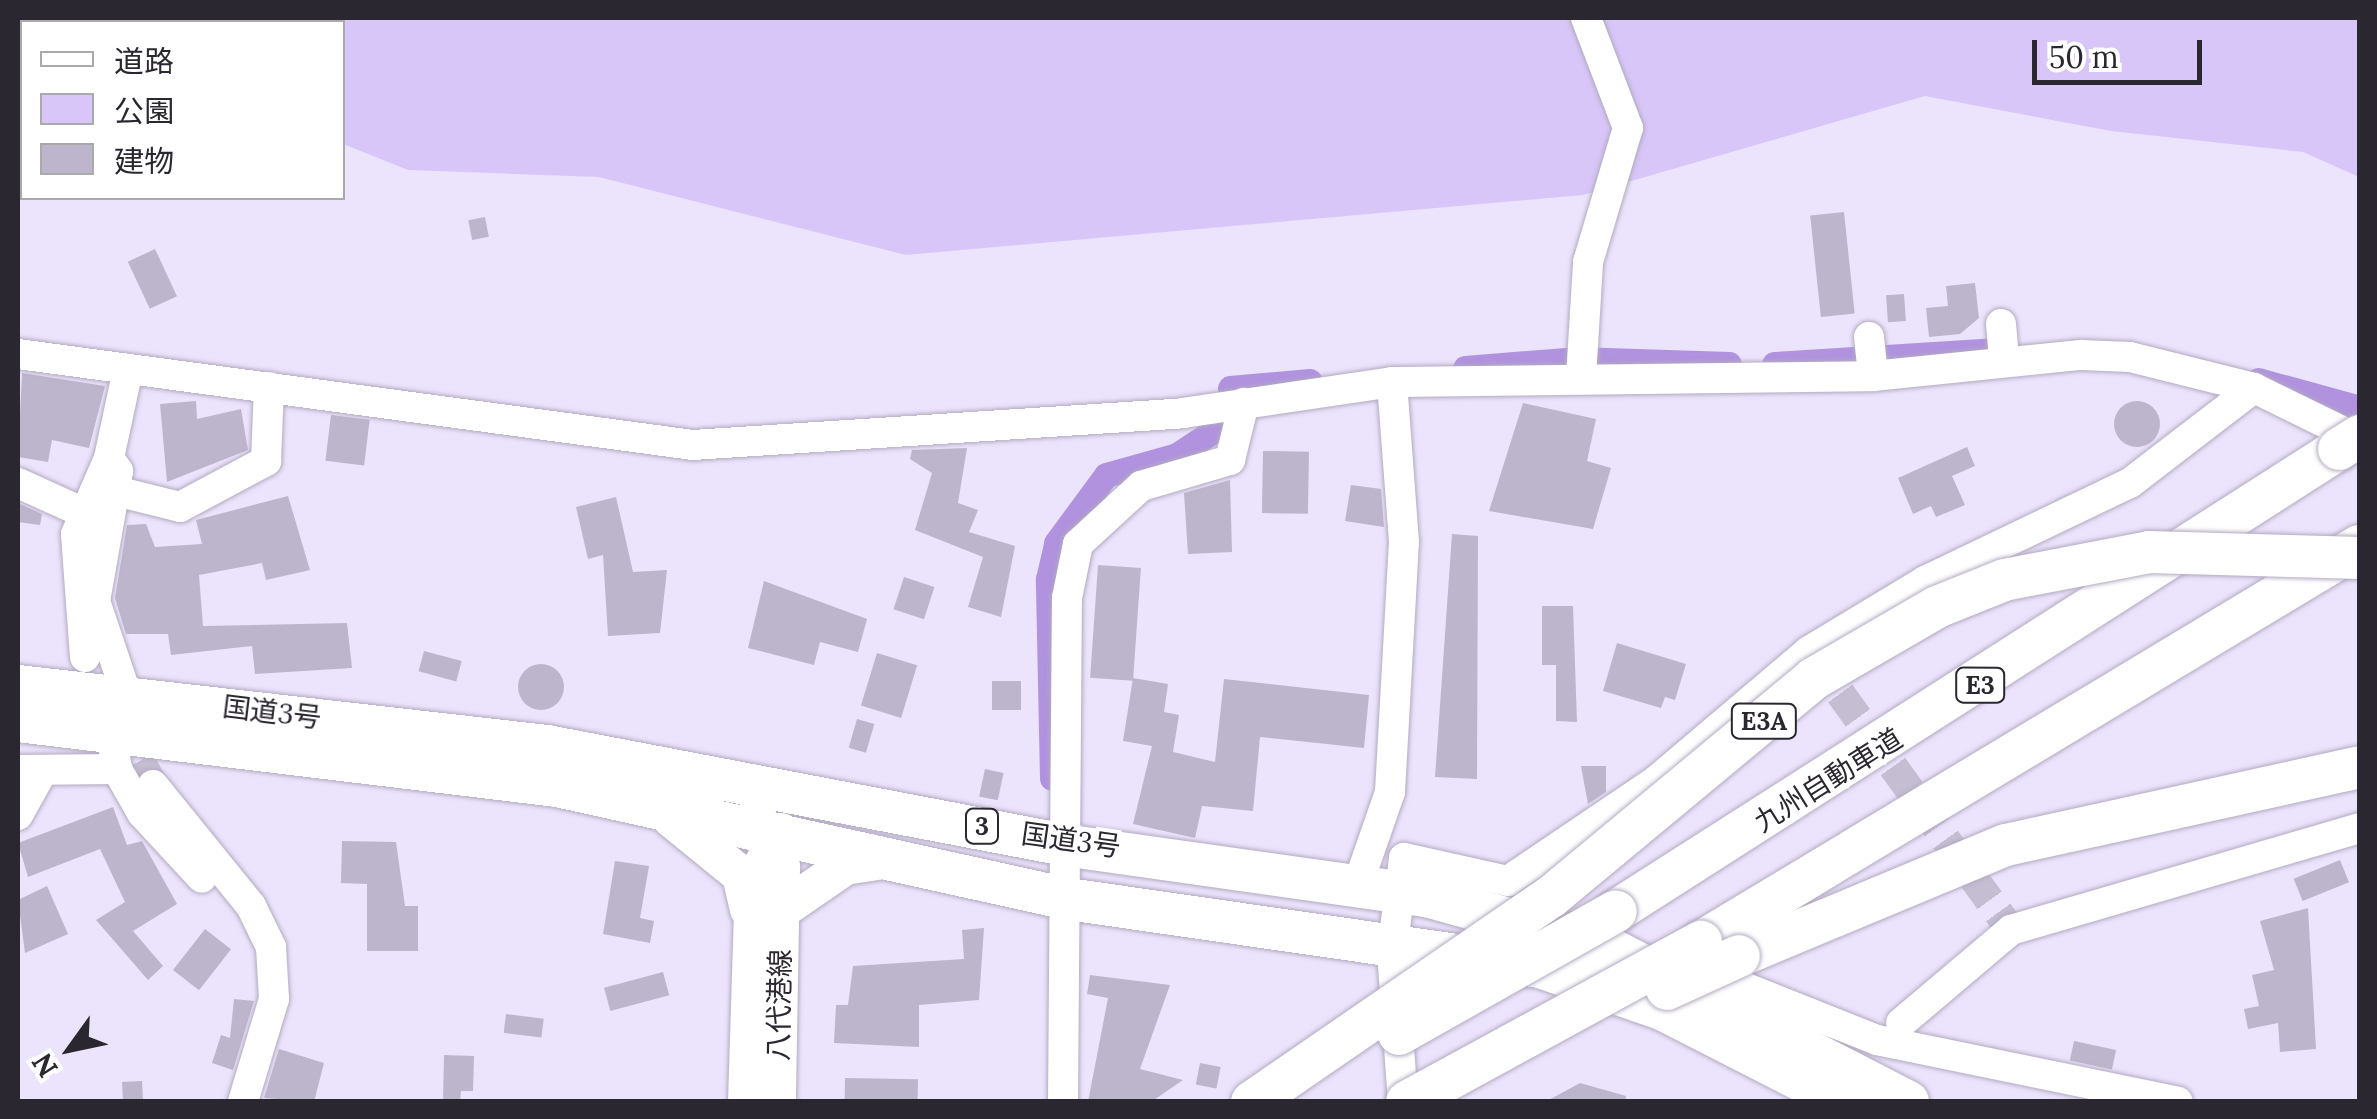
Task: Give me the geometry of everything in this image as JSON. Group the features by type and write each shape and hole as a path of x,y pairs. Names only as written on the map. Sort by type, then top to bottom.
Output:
{"highway":[{"name":"九州自動車道","path":"1281,1102 1616,910 2353,442"},
{"path":"1441,1102 1720,949 2360,546"},
{"name":"E3A","path":"1252,1102 1552,896 1814,680 1936,608 2004,580 2149,552 2360,558"},
{"name":"国道3号","path":"18,686 111,728 557,786 671,818 1068,898 1392,951 1540,967 1664,1010 1844,1102"},
{"name":"国道3号","path":"18,721 663,770 836,796 1070,846 1394,890 1603,945 1908,1102"},
{"path":"18,734 111,728"},
{"path":"1405,1102 1720,949 2006,845 2343,769"}],"main road":[{"path":"663,770 756,814 774,839 836,796"},
{"name":"八代港線","path":"671,818 741,875 767,910 778,1102"},
{"name":"八代港線","path":"747,1102 774,839"},
{"name":"八代港線","path":"767,910 829,874 882,860"}],"street":[{"path":"1581,378 1580,336 1588,262 1628,128 1586,18"},
{"path":"2001,324 2004,361"},
{"path":"1869,338 1873,376"},
{"path":"18,354 127,374 269,388 693,445 1244,403 1392,382 1873,376 2004,361 2130,357 2254,388 2353,442"},
{"path":"86,657 82,512 108,458 127,374"},
{"path":"1392,382 1404,542 1390,792 1392,951 1405,1102"},
{"path":"116,490 180,507 266,461 269,388"},
{"path":"1394,890 1404,858 1508,881 1657,780 1809,651 1925,581 2130,483 2254,388"},
{"path":"1064,1102 1070,846 1067,598 1078,544 1141,486 1230,460 1244,403"},
{"path":"108,458 116,490 101,533 95,601 111,728 142,812 271,948"},
{"path":"18,483 82,512"},
{"path":"18,815 30,770 111,728"},
{"path":"152,785 251,906 271,948 274,999 242,1102"},
{"path":"1901,1023 2011,930 2360,828"},
{"path":"1394,890 1622,940 1878,1040 2178,1102"}],"green space":[{"path":"18,18 2360,18 2359,177 2303,152 2111,131 1925,96 1583,195 906,255 599,177 408,170 345,145 345,20 20,20 18,108"}],"building":[{"path":"1844,212 1855,313 1821,317 1810,216"},
{"path":"485,217 489,237 472,240 468,220"},
{"path":"155,249 177,296 150,309 128,262"},
{"path":"1975,283 1979,318 1960,334 1929,337 1926,308 1948,306 1946,286"},
{"path":"1904,294 1906,321 1888,322 1886,295"},
{"path":"22,373 105,386 89,448 52,440 48,462 18,457"},
{"path":"196,401 197,419 241,409 248,450 167,482 160,404"},
{"path":"2137,401 2153,408 2160,424 2153,440 2137,447 2121,440 2114,424 2121,408"},
{"path":"1523,403 1596,419 1587,461 1611,468 1593,529 1489,511"},
{"path":"331,415 370,420 364,465 325,461"},
{"path":"1967,447 1975,466 1952,476 1965,505 1936,517 1931,506 1913,514 1898,478"},
{"path":"967,448 958,503 978,510 969,532 1015,546 1001,617 968,607 983,557 915,530 932,473 910,459 912,450"},
{"path":"1263,451 1309,452 1308,514 1262,513"},
{"path":"1230,480 1232,552 1188,554 1184,493"},
{"path":"1351,485 1381,489 1384,527 1345,521"},
{"path":"288,496 310,570 266,580 262,563 199,575 203,626 347,623 352,668 255,674 252,646 171,655 168,634 126,634 115,598 127,525 146,524 155,547 202,544 196,520"},
{"path":"616,497 633,572 667,570 660,633 608,636 603,555 588,559 576,507"},
{"path":"18,503 42,514 40,525 18,522"},
{"path":"1452,534 1478,536 1477,779 1435,777"},
{"path":"1098,565 1141,568 1133,681 1090,678"},
{"path":"904,577 934,587 924,619 893,609"},
{"path":"764,581 867,619 858,652 820,642 814,665 748,648"},
{"path":"1542,606 1573,606 1577,722 1556,721 1556,665 1542,665"},
{"path":"1617,643 1686,664 1675,700 1665,697 1661,708 1603,691"},
{"path":"424,651 462,661 456,681 419,671"},
{"path":"877,653 917,665 901,718 861,706"},
{"path":"541,664 557,671 564,687 557,703 541,710 525,703 518,687 525,671"},
{"path":"1133,678 1168,684 1164,712 1179,715 1173,752 1215,762 1224,679 1369,695 1364,748 1260,737 1253,811 1202,806 1195,838 1133,824 1152,746 1123,741"},
{"path":"992,681 1021,681 1021,710 992,710"},
{"path":"857,719 874,724 866,753 849,748"},
{"path":"1581,766 1606,766 1606,792 1588,804"},
{"path":"985,769 1004,773 998,800 979,796"},
{"path":"113,807 127,845 142,841 177,904 133,931 163,966 148,980 96,920 125,902 100,849 28,877 18,843"},
{"path":"342,841 396,842 405,906 418,906 418,951 367,951 367,884 341,883"},
{"path":"2340,860 2349,882 2303,901 2294,879"},
{"path":"615,861 649,866 640,918 654,921 650,943 603,934"},
{"path":"47,886 68,934 25,953 18,900"},
{"path":"2308,908 2316,1049 2280,1052 2278,1023 2248,1029 2244,1009 2259,1006 2252,975 2274,970 2260,921"},
{"path":"984,928 979,1000 919,1005 919,1047 834,1043 836,1005 848,1005 853,966 964,959 962,930"},
{"path":"205,929 231,949 199,990 173,970"},
{"path":"663,972 669,995 610,1011 604,988"},
{"path":"1090,975 1170,985 1140,1069 1183,1080 1151,1102 1088,1102 1108,998 1087,994"},
{"path":"234,999 254,1001 233,1070 212,1063 221,1035 230,1038"},
{"path":"506,1014 544,1019 541,1037 504,1033"},
{"path":"2074,1041 2116,1050 2112,1070 2070,1061"},
{"path":"279,1049 324,1063 314,1102 264,1098"},
{"path":"444,1055 474,1056 473,1091 461,1091 460,1102 443,1102"},
{"path":"1200,1063 1221,1067 1216,1089 1196,1085"},
{"path":"845,1078 918,1079 918,1102 845,1102"},
{"path":"142,1081 143,1102 123,1102 122,1082"},
{"path":"1580,1083 1626,1096 1625,1102 1545,1102"}],"waterway":[{"path":"1774,364 1994,350"},
{"path":"1465,368 1576,359 1729,364"},
{"path":"2258,380 2360,408"},
{"path":"1230,388 1310,381"},
{"path":"1052,778 1048,579 1056,543 1106,475 1177,455 1222,425"}],"tunnel":[{"path":"1814,657 2011,930"},
{"path":"119,721 153,785"}]}
